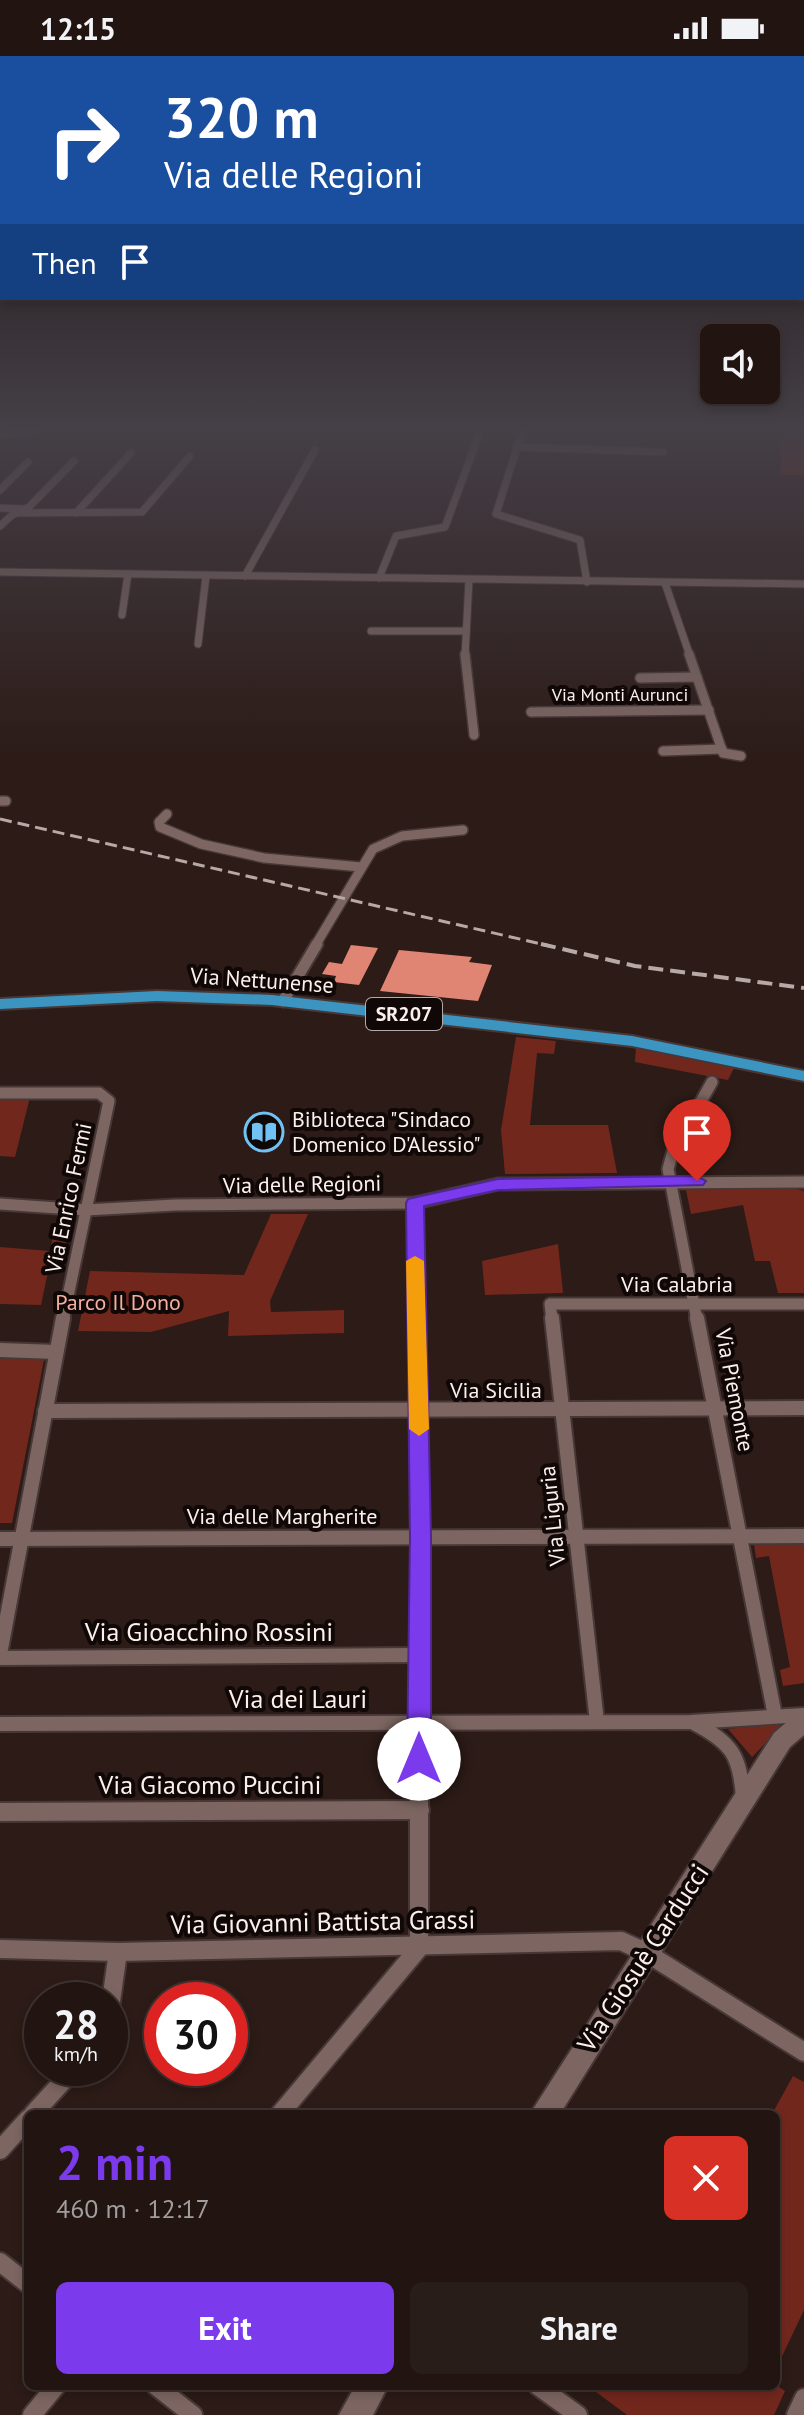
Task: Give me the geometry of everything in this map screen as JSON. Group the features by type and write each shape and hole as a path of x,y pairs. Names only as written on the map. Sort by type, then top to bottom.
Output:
{"main road":[{"name":"Via Nettunense","path":"0,1004 157,996 283,1001 632,1041 804,1076"}],"street":[{"path":"245,576 266,539"},
{"path":"379,578 395,539"},
{"path":"577,539 580,540 587,582"},
{"path":"0,572 801,584 804,598"},
{"path":"122,615 128,574"},
{"path":"198,644 206,576"},
{"path":"469,580 465,658 474,735"},
{"name":"Via Monti Aurunci","path":"665,583 722,749"},
{"path":"371,631 466,631"},
{"name":"Via Monti Aurunci","path":"640,678 697,677"},
{"name":"Via Monti Aurunci","path":"531,712 709,710"},
{"path":"663,751 722,749 728,756 741,756"},
{"path":"167,814 159,825 172,836 281,862 336,862 361,867"},
{"path":"283,1001 361,867 376,847 393,838 463,830"},
{"name":"Via Piemonte","path":"712,1082 671,1154 668,1165 775,1716"},
{"name":"Via Enrico Fermi","path":"0,1093 99,1093 109,1101 56,1352 0,1656"},
{"name":"Via delle Regioni","path":"0,1204 86,1210 175,1205 415,1203 498,1184 804,1182"},
{"path":"283,2110 419,1948 420,1537 415,1203"},
{"name":"Via Calabria","path":"550,1304 804,1304"},
{"name":"Via Liguria","path":"550,1304 597,1722"},
{"path":"0,1350 56,1352"},
{"name":"Via Sicilia","path":"45,1411 804,1408"},
{"name":"Via delle Margherite","path":"0,1539 804,1536"},
{"name":"Via Gioacchino Rossini","path":"0,1656 418,1655"},
{"name":"Via dei Lauri","path":"0,1724 691,1722 804,1715"},
{"name":"Via Giosuè Carducci","path":"546,2110 782,1740 804,1721"},
{"name":"Via dei Lauri","path":"691,1722 721,1737 735,1752 742,1771 743,1802"},
{"name":"Via Giacomo Puccini","path":"0,1812 420,1810"},
{"name":"Via Giovanni Battista Grassi","path":"0,1949 118,1952 419,1948 621,1941 645,1952 804,2052"},
{"path":"114,1982 118,1952"},
{"path":"37,2110 59,2086"},
{"path":"0,2150 24,2123"},
{"path":"0,2262 24,2281"},
{"path":"32,2415 53,2390"},
{"path":"161,2390 193,2415"},
{"path":"355,2415 371,2390"},
{"path":"544,2390 578,2415"},
{"path":"796,2415 804,2398"}],"green space":[{"path":"516,1037 556,1041 554,1054 537,1053 530,1125 608,1125 617,1173 505,1174 501,1130"},
{"path":"636,1044 736,1064 728,1080 635,1062"},
{"path":"0,1097 30,1097 15,1157 0,1156"},
{"path":"792,1188 804,1191 804,1293 778,1293 770,1261 755,1261 743,1205 691,1214 686,1190"},
{"name":"Parco Il Dono","path":"271,1214 308,1214 270,1301 271,1312 344,1310 344,1333 228,1336 229,1311 151,1332 78,1331 90,1271 244,1275"},
{"path":"57,1216 70,1218 64,1252 52,1253 41,1305 0,1304 0,1247 50,1251"},
{"path":"558,1244 563,1293 485,1295 482,1261"},
{"path":"0,1358 44,1360 12,1523 0,1523"},
{"path":"754,1544 804,1544 804,1683 783,1686 780,1670 790,1667 769,1556 756,1558"},
{"path":"786,1722 752,1757 728,1729"},
{"path":"793,2076 804,2082 804,2310 780,2361 780,2110 774,2110"},
{"path":"780,2388 785,2391 774,2415 627,2415 593,2390"}],"building":[{"path":"351,945 378,948 359,985 334,982 336,976 322,974 329,962 342,964"},
{"path":"399,950 472,957 469,962 492,965 478,1001 380,991"}],"railway":[{"path":"0,819 550,946"},
{"path":"541,944 635,966 804,988"}],"slow traffic":[{"path":"415,1261 419,1429"}],"place":[{"name":"Biblioteca \"Sindaco Domenico D'Alessio\"","path":"264,1132"}],"route":[{"path":"419,1759 420,1537 415,1203 498,1184 697,1181"}]}
